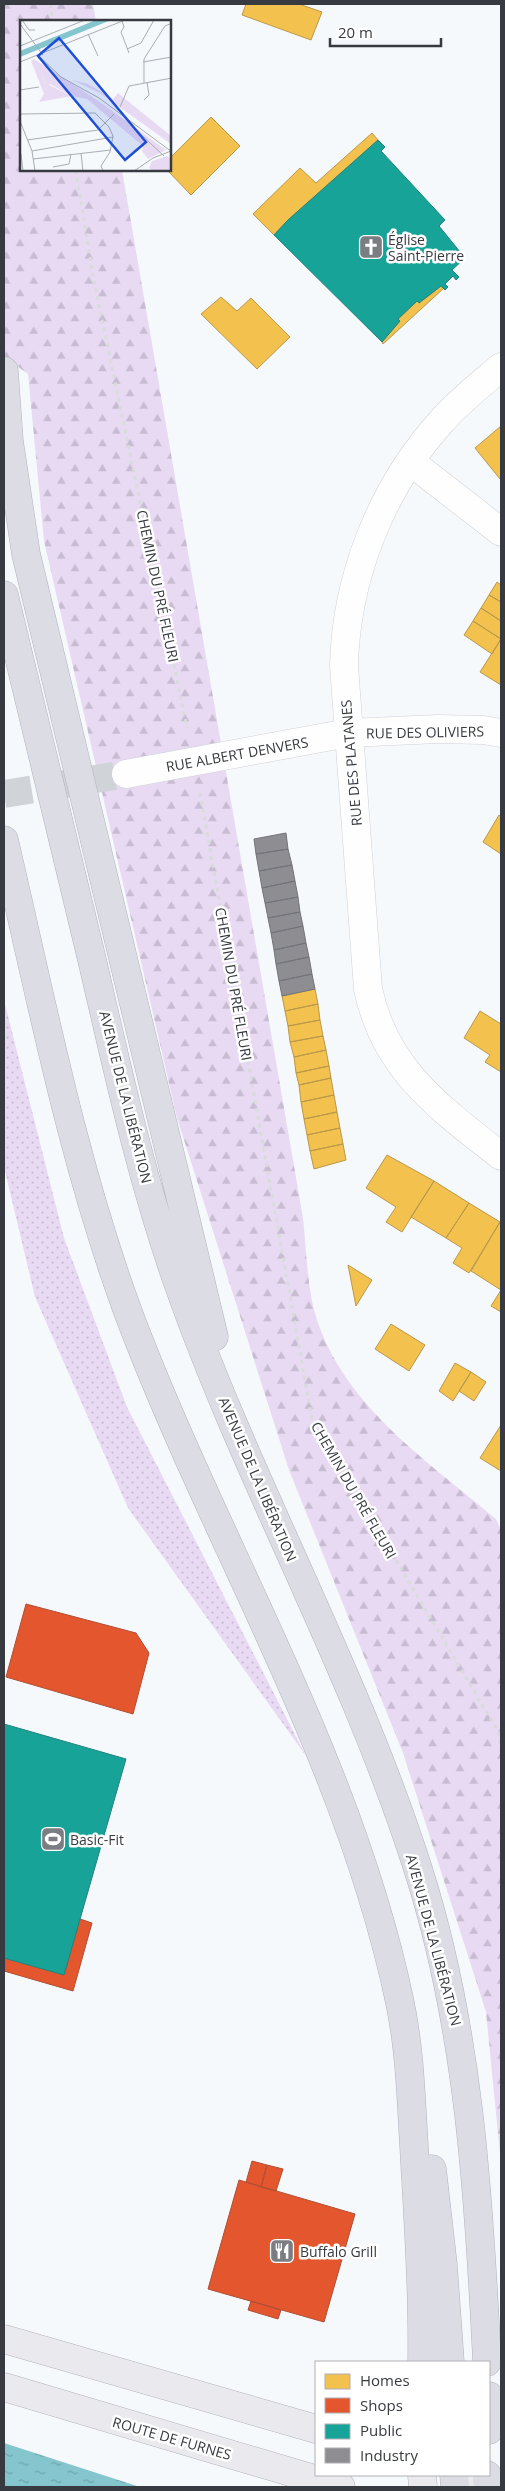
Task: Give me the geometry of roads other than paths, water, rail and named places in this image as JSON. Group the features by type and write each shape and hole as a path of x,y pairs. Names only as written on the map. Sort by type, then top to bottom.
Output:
{"highway":[{"path":"4,371 10,450 26,554 170,1162 239,1440"},
{"name":"AVENUE DE LA LIBÉRATION","path":"4,595 120,1078 146,1178 177,1281 199,1343 239,1440 368,1733 418,1868 461,2044 474,2161 487,2361"},
{"path":"4,840 54,1054 106,1250 137,1334 169,1412 328,1769 370,1890 394,1974 435,2188 450,2361"},
{"path":"408,2050 422,2276 422,2361"}],"main road":[{"path":"4,2340 315,2429"},
{"name":"ROUTE DE FURNES","path":"4,2387 342,2487"}],"street":[{"name":"RUE DES PLATANES","path":"501,367 440,422 410,462 391,492 370,536 355,588 345,646 345,696 368,989 379,1029 401,1066 430,1099 501,1156"},
{"path":"410,462 501,532"},
{"name":"RUE DES OLIVIERS","path":"348,734 438,729 482,730 501,733"},
{"name":"RUE ALBERT DENVERS","path":"126,774 348,734"}],"water":[{"path":"4,2443 140,2487 4,2487"}],"tunnel":[{"path":"4,794 126,774"}],"place":[{"name":"Église Saint-Pierre","path":"371,247"},
{"name":"Basic-Fit","path":"53,1839"},
{"name":"Buffalo Grill","path":"282,2251"}]}
